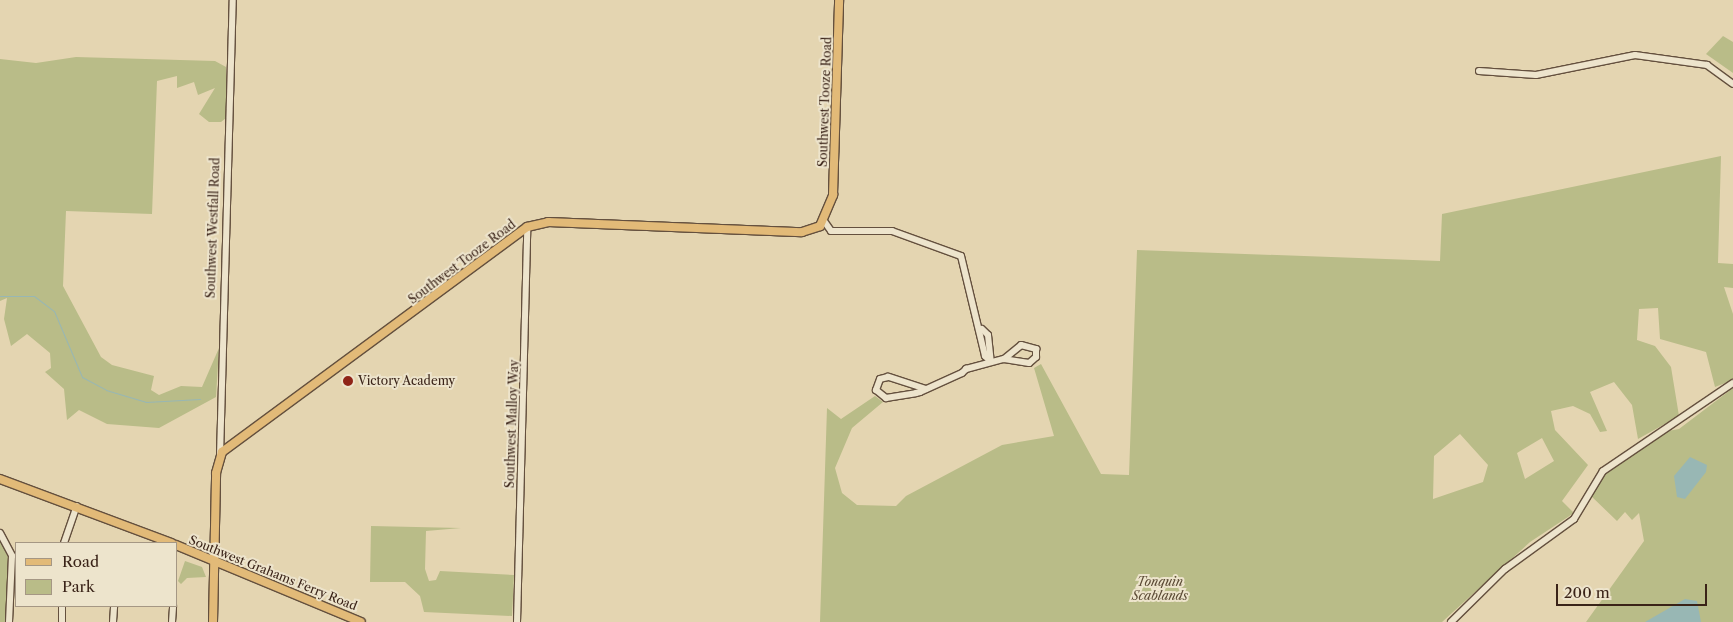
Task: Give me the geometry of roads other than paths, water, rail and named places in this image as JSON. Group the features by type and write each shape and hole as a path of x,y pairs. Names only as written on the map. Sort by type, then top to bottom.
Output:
{"main road":[{"name":"Southwest Tooze Road","path":"220,456 527,227 548,222 802,232 824,221 833,195 839,0"},
{"path":"212,622 220,456"},
{"name":"Southwest Grahams Ferry Road","path":"0,479 77,506 168,542"},
{"name":"Southwest Grahams Ferry Road","path":"178,546 361,622"}],"street":[{"name":"Southwest Westfall Road","path":"220,456 233,0"},
{"path":"1479,71 1536,75 1635,55 1708,65 1733,84"},
{"path":"824,221 831,231 892,231 952,250 966,264 982,329 985,356 991,362"},
{"name":"Southwest Malloy Way","path":"517,622 527,227"},
{"path":"926,389 888,377 880,379 876,390 890,398 926,389 962,372 991,362 1004,359 1029,363 1036,358 1036,349 1021,345 1004,359"},
{"path":"1451,622 1505,569 1574,519 1603,471 1664,434 1733,383"},
{"path":"64,542 77,506"},
{"path":"0,534 12,556 9,622"},
{"path":"62,607 62,622"},
{"path":"113,622 114,607"},
{"path":"172,622 173,607"}],"water":[{"path":"1690,457 1707,465 1706,472 1685,499 1677,497 1674,476"},
{"path":"1685,599 1697,601 1701,622 1645,622"}],"waterway":[{"path":"0,296 34,296 54,311 82,377 106,390 146,402 200,399"}],"place":[{"name":"Victory Academy","path":"348,381"}],"park label":[{"name":"Tonquin Scablands","path":"1160,589"}]}
